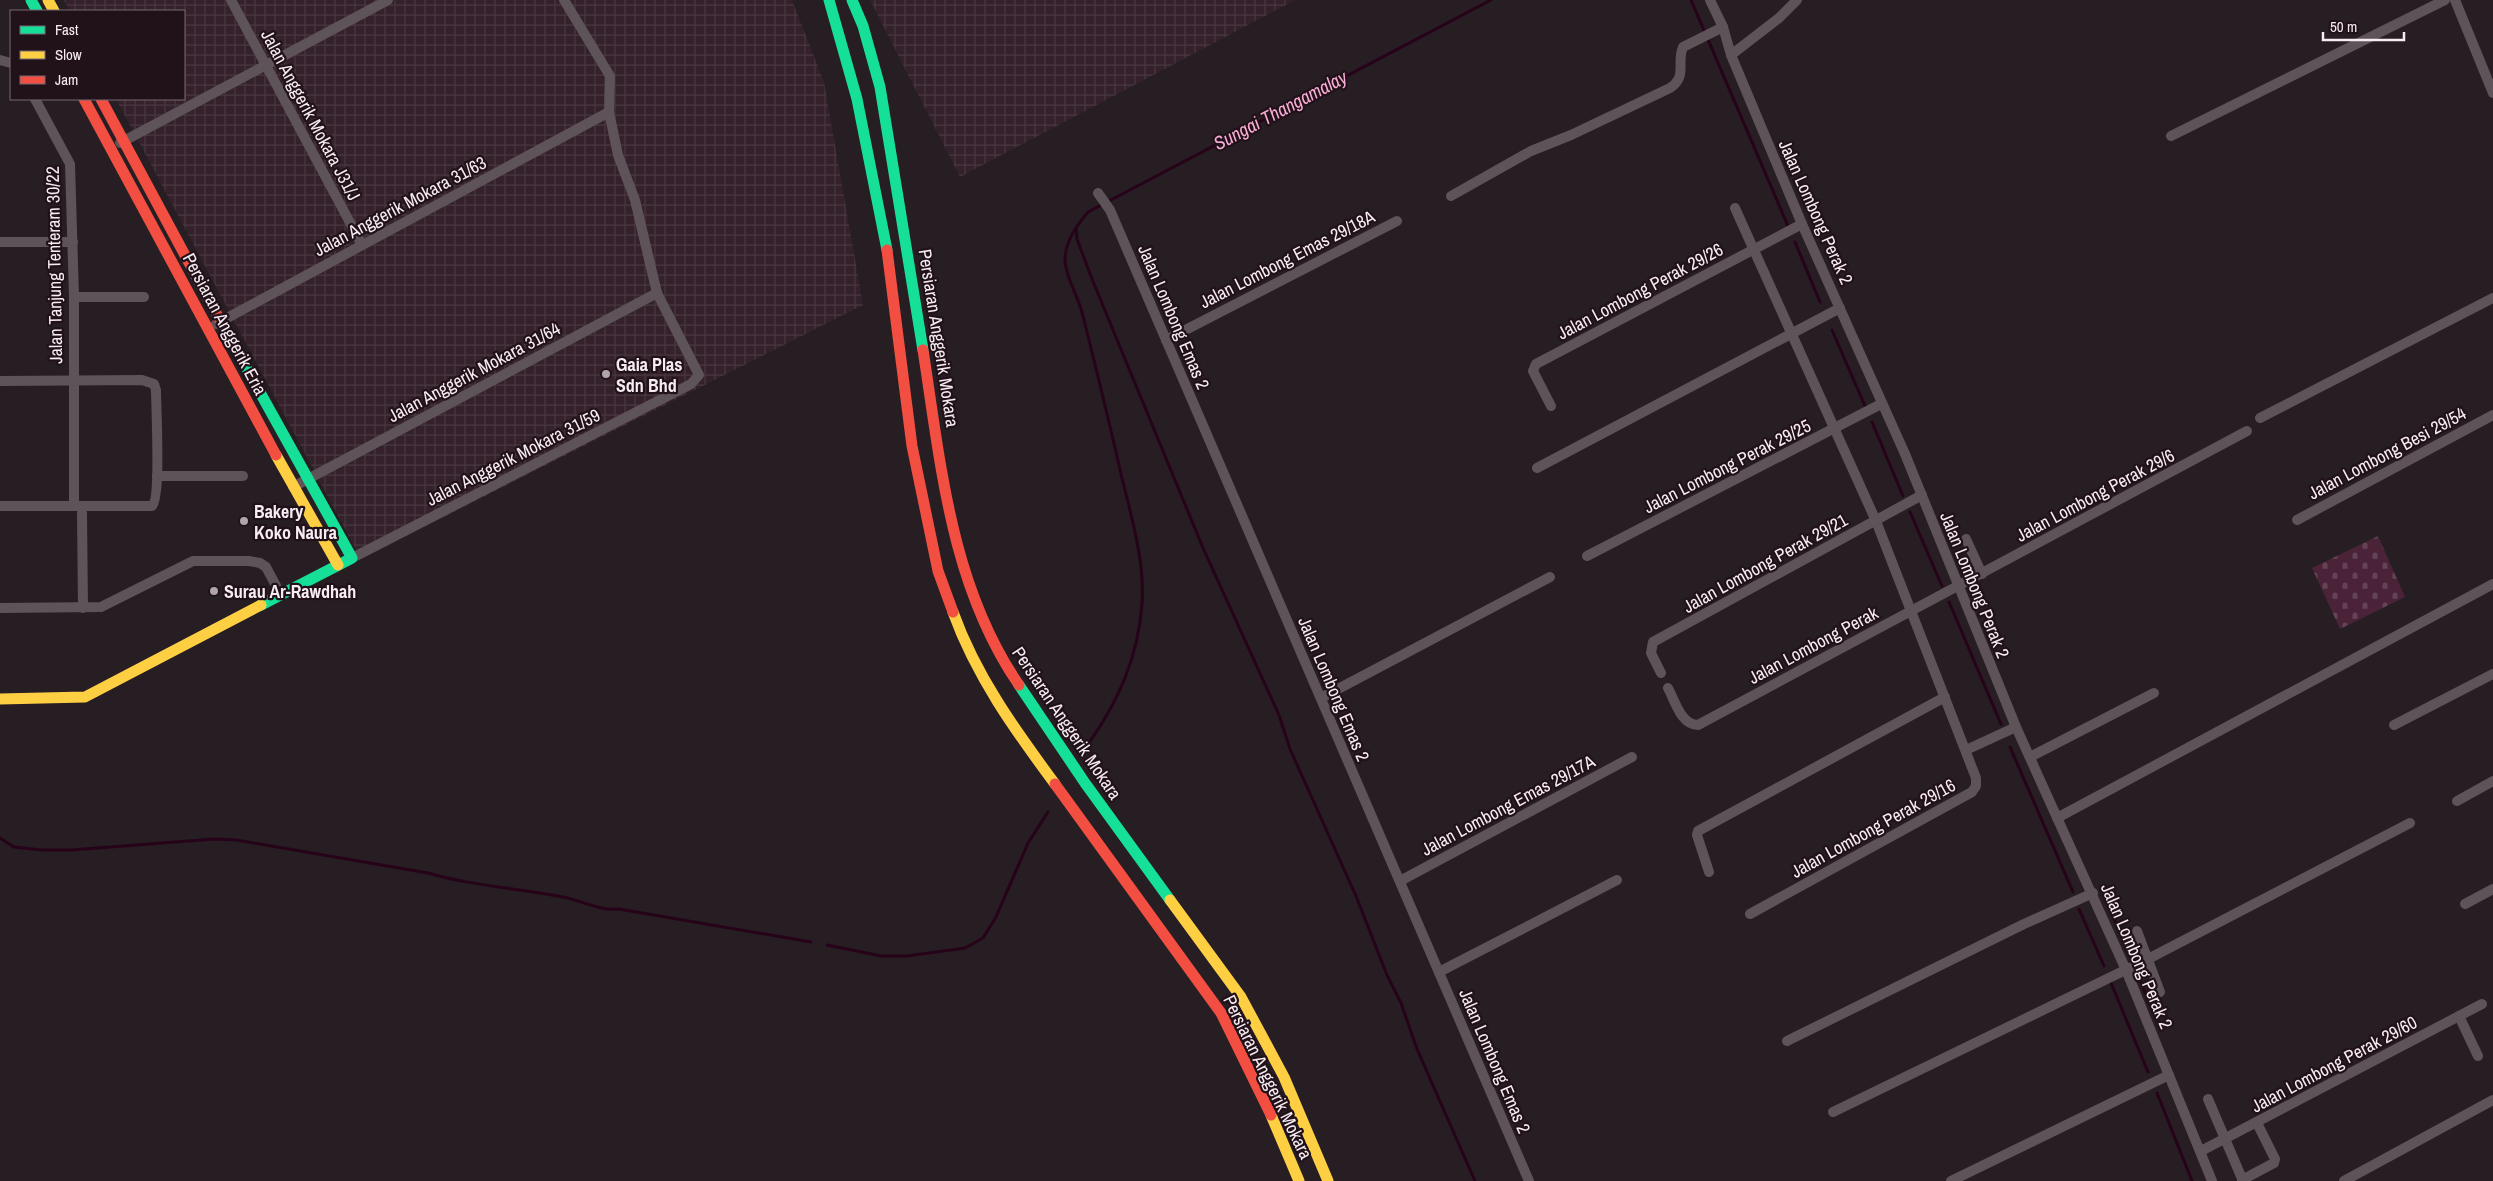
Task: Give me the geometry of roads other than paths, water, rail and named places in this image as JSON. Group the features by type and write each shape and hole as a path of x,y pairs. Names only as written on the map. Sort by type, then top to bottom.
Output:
{"main road":[{"name":"Persiaran Anggerik Mokara","path":"829,0 859,107 888,254 912,446 929,532 938,571 955,618 980,672 1008,720 1221,1013 1271,1116 1299,1181"},
{"name":"Persiaran Anggerik Mokara","path":"852,0 863,26 880,87 945,489 953,534 965,575 1003,662 1042,722 1241,997 1284,1077 1328,1181"},
{"name":"Persiaran Anggerik Eria","path":"85,100 293,487 338,566"},
{"name":"Persiaran Anggerik Eria","path":"102,100 306,479 352,558"},
{"path":"0,699 85,697 352,558"}],"street":[{"name":"Jalan Anggerik Mokara J31/J","path":"231,0 362,245"},
{"path":"111,149 388,0"},
{"name":"Jalan Anggerik Mokara 31/59","path":"352,558 694,381 699,375 697,367 658,293 637,208 618,155 609,112 610,76 564,0"},
{"name":"Jalan Lombong Perak 2","path":"1710,0 1723,27 1731,55 1802,224 1922,495 1957,587 2016,727 2093,893 2126,970 2212,1181"},
{"path":"1731,55 1779,18 1796,0"},
{"path":"2171,136 2445,0"},
{"path":"2457,1 2493,92"},
{"path":"1451,196 1530,151 1572,135 1677,84 1683,68 1680,54 1683,47 1723,27"},
{"name":"Jalan Tanjung Tenteram 30/22","path":"36,100 70,164 74,297 73,380 83,608"},
{"name":"Jalan Anggerik Mokara 31/63","path":"208,328 609,112"},
{"name":"Jalan Lombong Emas 2","path":"1098,193 1110,210 1529,1181"},
{"path":"1735,208 1792,334"},
{"name":"Jalan Lombong Emas 29/18A","path":"1166,340 1397,221"},
{"name":"Jalan Lombong Perak 29/26","path":"1551,406 1533,372 1536,364 1802,224"},
{"path":"0,242 73,242"},
{"name":"Jalan Anggerik Mokara 31/64","path":"293,487 658,293"},
{"path":"74,297 144,297"},
{"path":"2260,418 2493,298"},
{"path":"1537,468 1840,308"},
{"name":"Jalan Lombong Perak 29/16","path":"1750,914 1972,792 1976,786 1976,778 1966,750 1876,521 1792,334"},
{"path":"0,381 142,380 154,384 156,390 157,476 157,497 152,506 78,510 0,506"},
{"name":"Jalan Lombong Perak 29/25","path":"1587,556 1881,404"},
{"name":"Jalan Lombong Besi 29/54","path":"2297,520 2493,415"},
{"name":"Jalan Lombong Perak 29/6","path":"1957,587 2247,430"},
{"path":"157,476 243,476"},
{"name":"Jalan Lombong Perak 29/21","path":"1661,673 1651,654 1653,642 1922,495"},
{"path":"1966,539 1982,574"},
{"path":"0,608 101,607 193,561 249,561 260,563 266,567 281,595"},
{"path":"1321,698 1550,577"},
{"path":"2057,818 2493,584"},
{"name":"Jalan Lombong Perak","path":"1668,688 1684,720 1692,725 1698,725 1957,587"},
{"path":"2394,725 2493,674"},
{"path":"2030,757 2154,692"},
{"path":"1709,872 1697,835 1698,831 1945,697"},
{"path":"1966,750 2016,727"},
{"name":"Jalan Lombong Emas 29/17A","path":"1400,881 1632,757"},
{"path":"2457,800 2493,781"},
{"path":"1833,1112 2148,959 2410,823"},
{"path":"1439,972 1617,880"},
{"path":"2465,904 2493,889"},
{"path":"1787,1042 2024,924 2093,893"},
{"path":"2137,931 2160,992"},
{"name":"Jalan Lombong Perak 29/60","path":"2201,1151 2482,1004"},
{"path":"2459,1016 2478,1056"},
{"path":"1951,1181 2169,1075"},
{"path":"2208,1100 2242,1181 2274,1163 2275,1159 2257,1123"},
{"path":"2344,1181 2493,1100"}],"waterway":[{"name":"Sungai Thangamalay","path":"1089,743 1118,694 1131,660 1140,623 1142,588 1133,522 1083,316 1066,265 1067,245 1073,233 1088,212 1491,0"},
{"path":"1691,0 1788,226"},
{"path":"1076,228 1077,239 1092,279 1203,548 1279,715 1290,749 1356,896 1387,975 1401,1003 1417,1049 1475,1181"},
{"path":"1795,242 1820,302"},
{"path":"1832,330 1865,406"},
{"path":"1872,422 1903,496"},
{"path":"1910,512 1942,586"},
{"path":"1949,602 2001,724"},
{"path":"2010,747 2073,892"},
{"path":"827,945 881,956 907,956 965,948 983,938 996,917 1028,843 1048,812"},
{"path":"0,838 14,847 41,850 71,850 214,839 236,840 428,873 478,884 563,897 605,909 619,909 811,942"},
{"path":"2079,909 2104,966"},
{"path":"2115,921 2130,956"},
{"path":"2138,975 2151,1008"},
{"path":"2111,983 2148,1072"},
{"path":"2157,1093 2192,1181"}],"place":[{"name":"Gaia Plas Sdn Bhd","path":"606,374"},
{"name":"Bakery Koko Naura","path":"244,521"},
{"name":"Surau Ar-Rawdhah","path":"214,591"}]}
